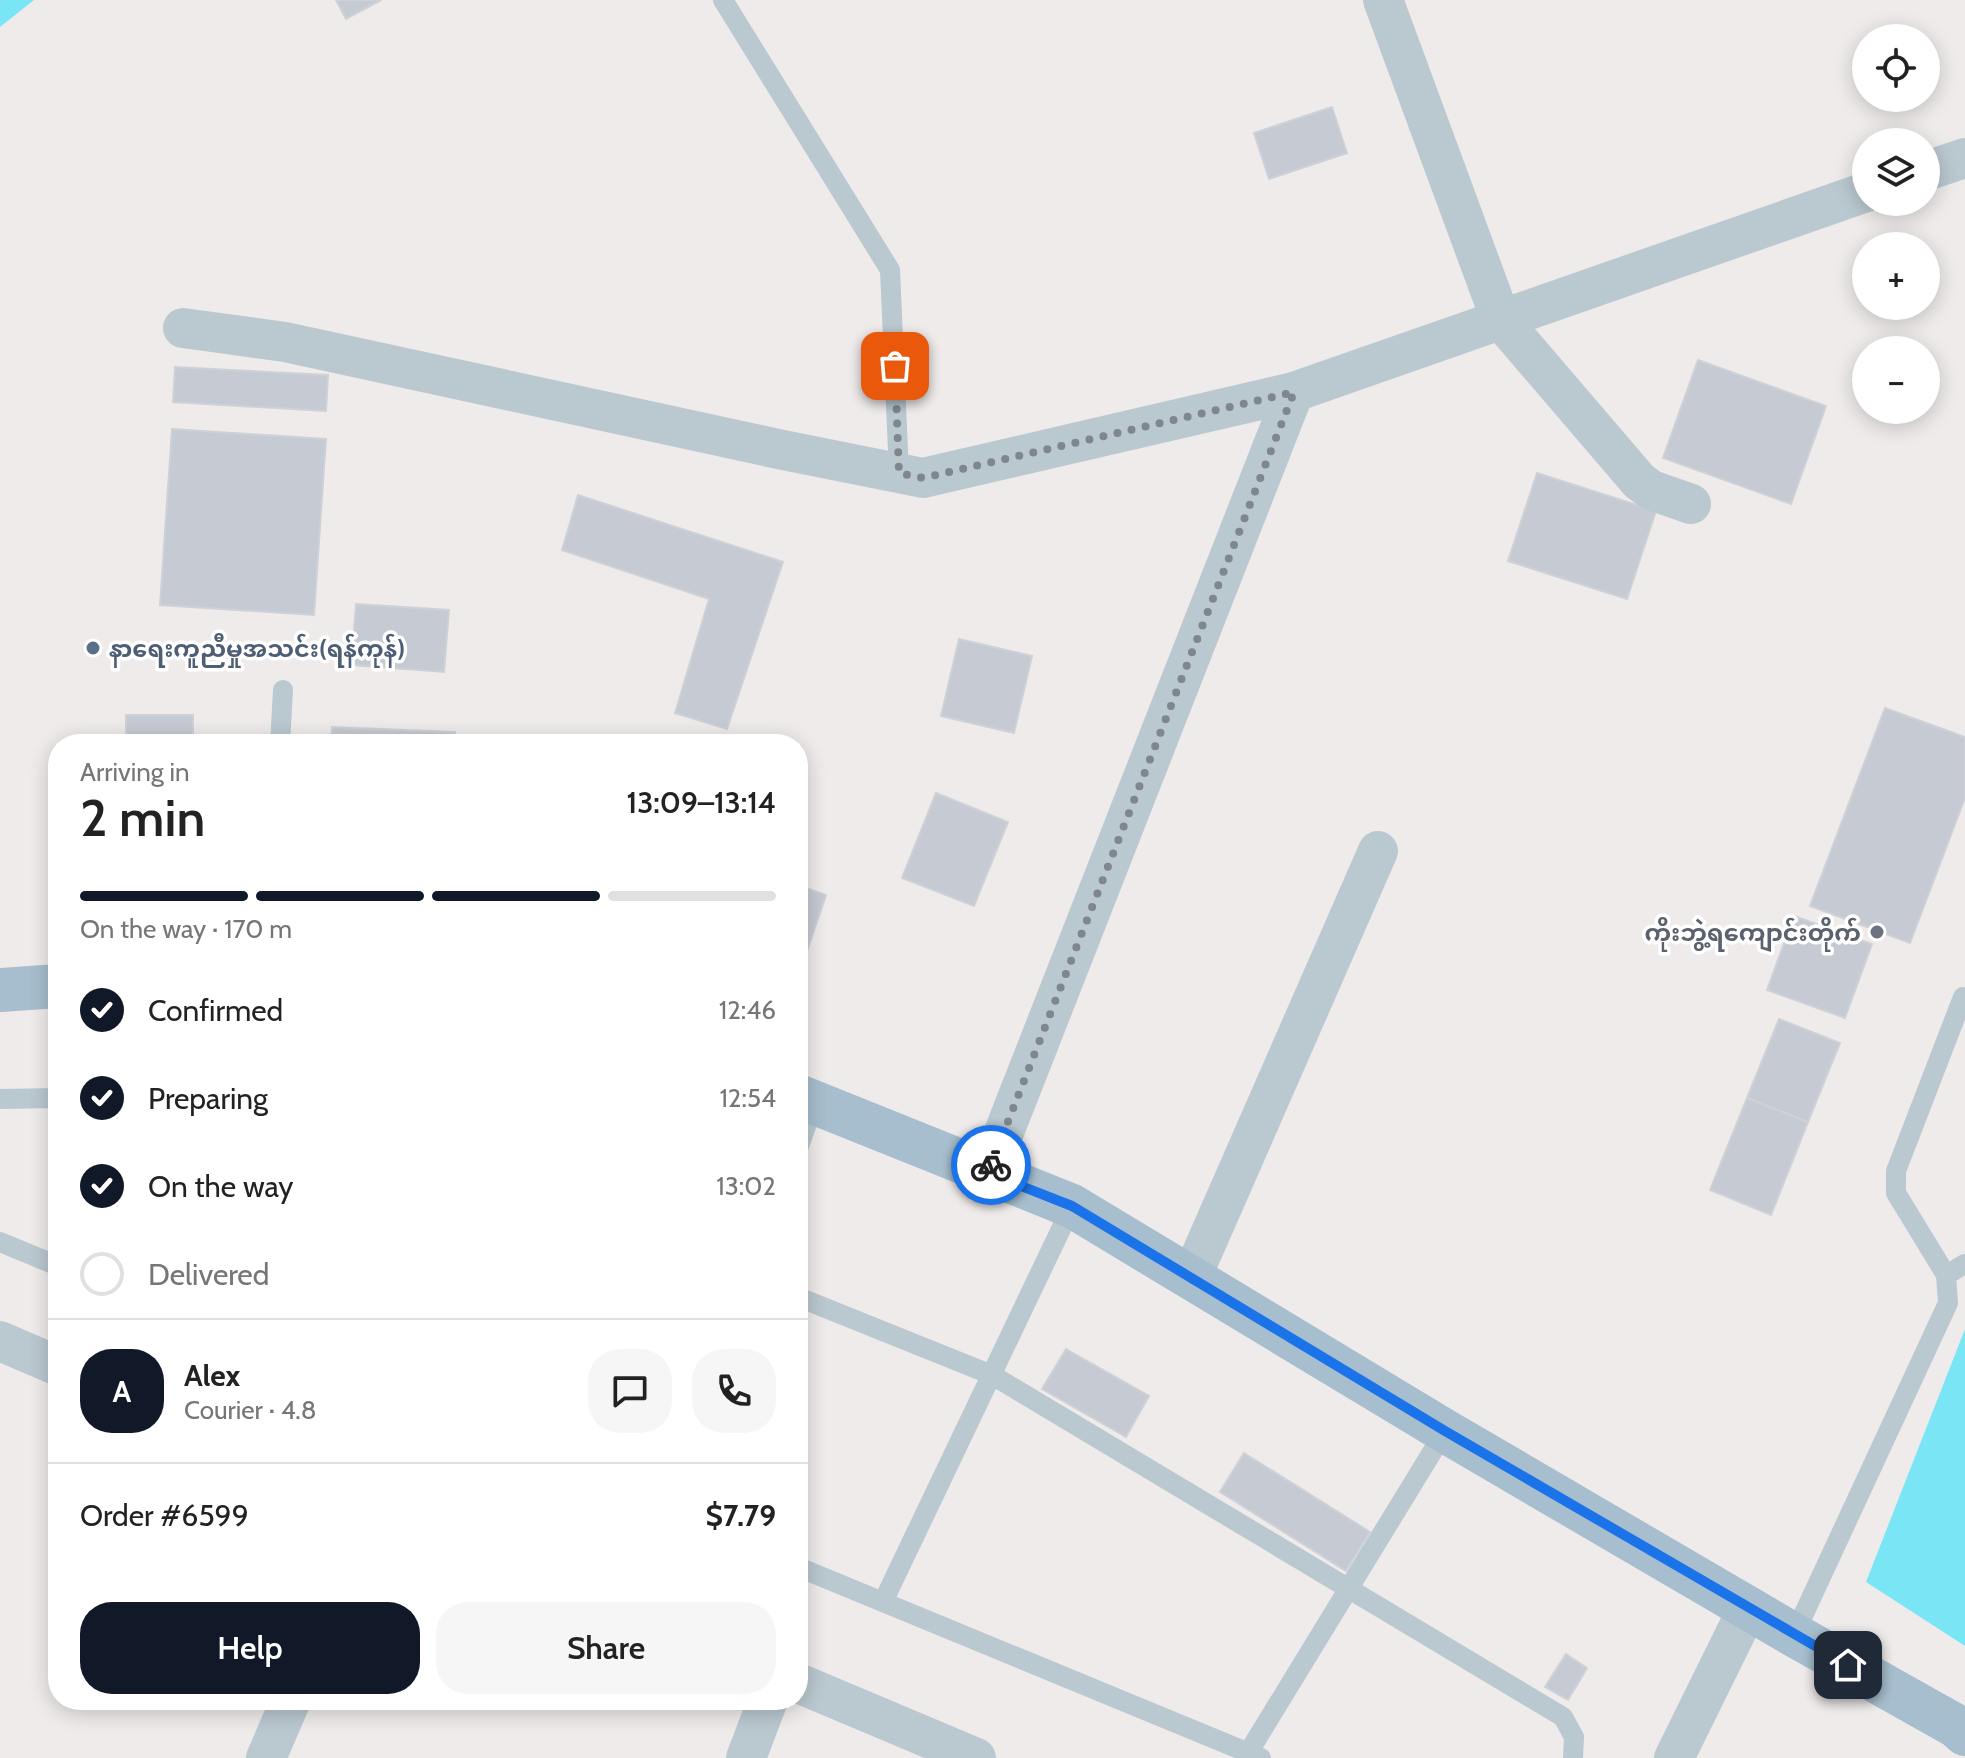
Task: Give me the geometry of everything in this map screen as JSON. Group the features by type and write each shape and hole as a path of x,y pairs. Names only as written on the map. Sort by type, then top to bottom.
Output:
{"main road":[{"path":"0,990 48,987"},
{"path":"808,1099 1072,1206 1445,1431 1794,1635 1962,1729"}],"street":[{"path":"1383,0 1501,320 1639,481 1651,490 1691,504"},
{"path":"1940,166 1965,158"},
{"path":"183,328 285,342 923,478 1294,392 1852,197"},
{"path":"988,1173 1294,392"},
{"path":"1191,1278 1378,851"},
{"path":"0,1341 48,1362"},
{"path":"1674,1758 1748,1608"},
{"path":"808,1687 976,1758"},
{"path":"266,1758 287,1710"},
{"path":"746,1758 764,1710"}],"lane":[{"path":"723,0 890,270 899,473"},
{"path":"281,734 283,690"},
{"path":"1794,1635 1948,1303 1946,1275 1896,1193 1896,1171 1963,997"},
{"path":"0,1099 48,1098"},
{"path":"883,1602 1072,1206"},
{"path":"0,1242 48,1262"},
{"path":"1946,1275 1965,1264"},
{"path":"808,1301 992,1375 1350,1588 1563,1717 1574,1737 1573,1758"},
{"path":"808,1571 1254,1755 1445,1431"}],"water":[{"path":"0,0 34,0 0,27"},
{"path":"1965,1329 1965,1646 1866,1582"}],"building":[{"path":"336,0 381,0 346,19"},
{"path":"1332,107 1347,153 1269,179 1254,133"},
{"path":"1698,360 1826,406 1791,504 1663,458"},
{"path":"175,367 328,375 326,411 173,402"},
{"path":"172,429 326,439 314,615 160,605"},
{"path":"1537,473 1656,511 1627,599 1508,561"},
{"path":"578,495 783,562 727,729 675,713 709,599 562,550"},
{"path":"356,604 449,610 444,672 351,665"},
{"path":"959,639 1032,656 1014,733 941,716"},
{"path":"1885,708 1965,737 1965,798 1910,943 1810,906"},
{"path":"126,715 193,715 193,734 126,734"},
{"path":"332,727 455,732 455,734 332,734"},
{"path":"936,793 1008,822 974,906 902,878"},
{"path":"808,889 826,895 808,948"},
{"path":"1794,916 1872,944 1845,1018 1767,990"},
{"path":"1779,1019 1840,1043 1808,1122 1747,1098"},
{"path":"1747,1098 1808,1122 1771,1215 1710,1190"},
{"path":"1066,1349 1149,1396 1126,1437 1042,1389"},
{"path":"1244,1453 1370,1532 1346,1571 1220,1492"},
{"path":"1566,1654 1587,1668 1568,1700 1545,1687"}],"way so far":[{"path":"895,366 899,473 923,478 1294,392 991,1165"}],"place":[{"name":"နာရေးကူညီမှုအသင်း(ရန်ကုန်)","path":"93,648"},
{"name":"ကိုးဘွဲ့ရကျောင်းတိုက်","path":"1877,932"}],"route":[{"path":"991,1165 988,1173 1072,1206 1445,1431 1848,1665"}]}
